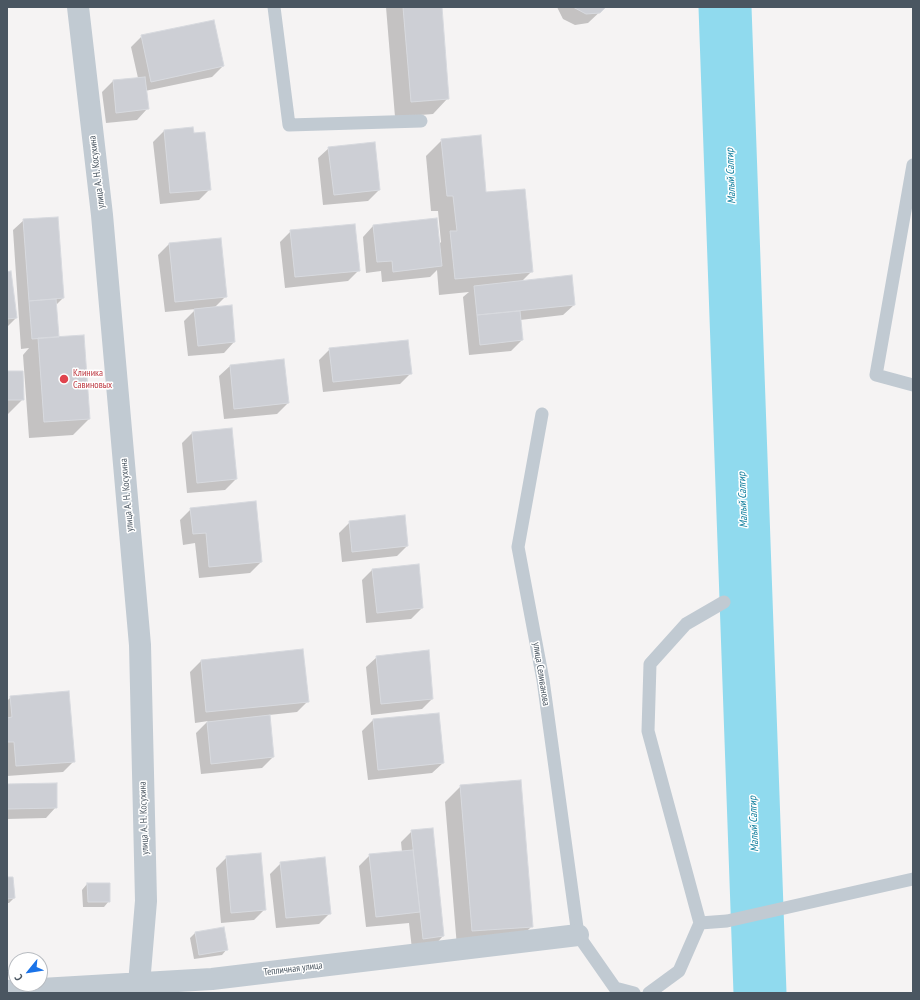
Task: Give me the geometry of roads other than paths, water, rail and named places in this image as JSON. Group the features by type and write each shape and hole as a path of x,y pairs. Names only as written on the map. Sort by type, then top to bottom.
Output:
{"street":[{"name":"улица А. Н. Косухина","path":"78,7 102,215 140,645 146,901 139,984"},
{"name":"Тепличная улица","path":"7,990 212,979 578,935"}],"lane":[{"path":"274,7 289,126 421,121"},
{"path":"913,165 876,375 913,385"},
{"name":"улица Селиванова","path":"542,414 518,547 543,680 578,935"},
{"path":"649,993 679,971 700,923 648,731 650,664 686,624 724,602"},
{"path":"700,923 727,921 913,879"},
{"path":"578,935 615,988 634,993"}],"waterway":[{"name":"Малый Салгир","path":"725,7 760,993"}],"place":[{"name":"Клиника Савиновых","path":"64,379"}]}
